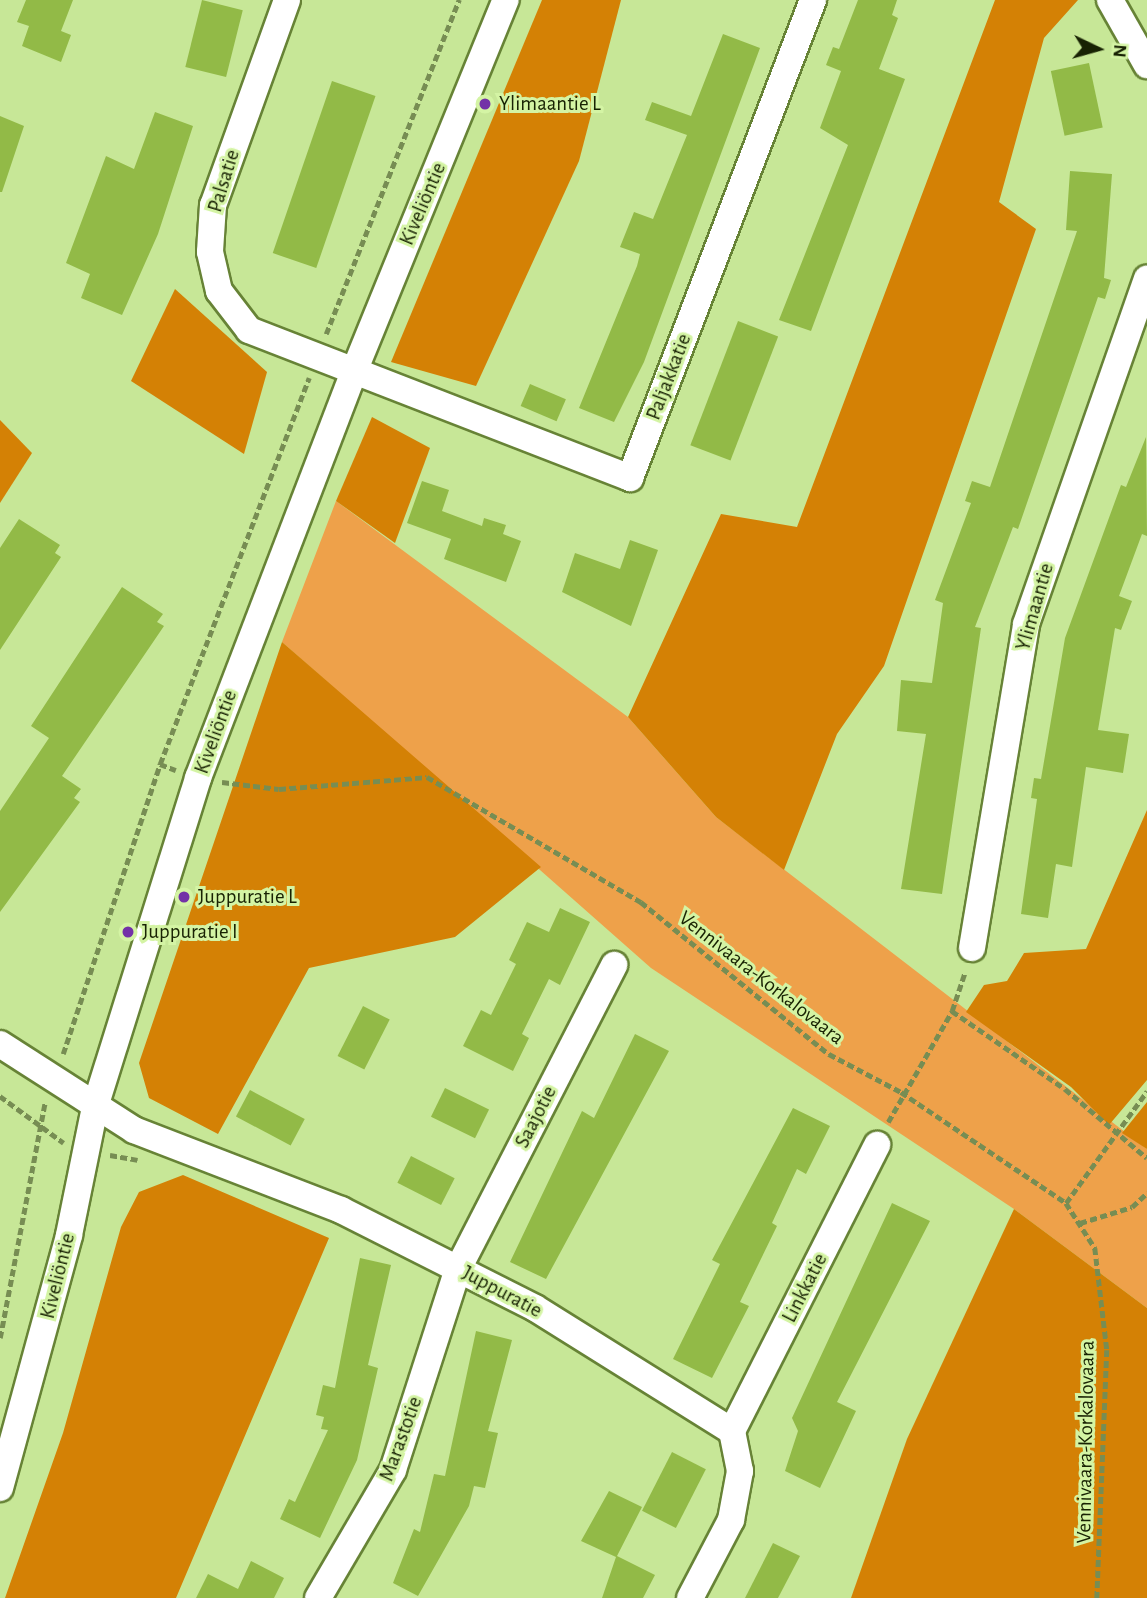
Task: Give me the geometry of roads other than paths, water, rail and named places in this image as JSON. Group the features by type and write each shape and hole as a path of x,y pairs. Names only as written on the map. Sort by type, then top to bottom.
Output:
{"street":[{"name":"Palsatie","path":"287,0 213,205 210,252 219,291 249,330 353,374"},
{"name":"Kiveliöntie","path":"0,1488 95,1107 198,778 353,374 506,0"},
{"name":"Paljakkatie","path":"353,374 630,478 813,0"},
{"path":"1110,0 1147,65"},
{"name":"Ylimaantie","path":"972,948 1026,624 1147,279"},
{"name":"Saajotie","path":"458,1269 614,965"},
{"name":"Juppuratie","path":"0,1044 134,1130 341,1210 535,1308 732,1431"},
{"name":"Linkkatie","path":"732,1431 877,1145"},
{"name":"Marastotie","path":"318,1598 393,1470 458,1269"},
{"path":"690,1598 731,1520 740,1471 732,1431"}],"place":[{"name":"Ylimaantie L","path":"485,104"},
{"name":"Juppuratie L","path":"184,897"},
{"name":"Juppuratie I","path":"128,932"}]}
